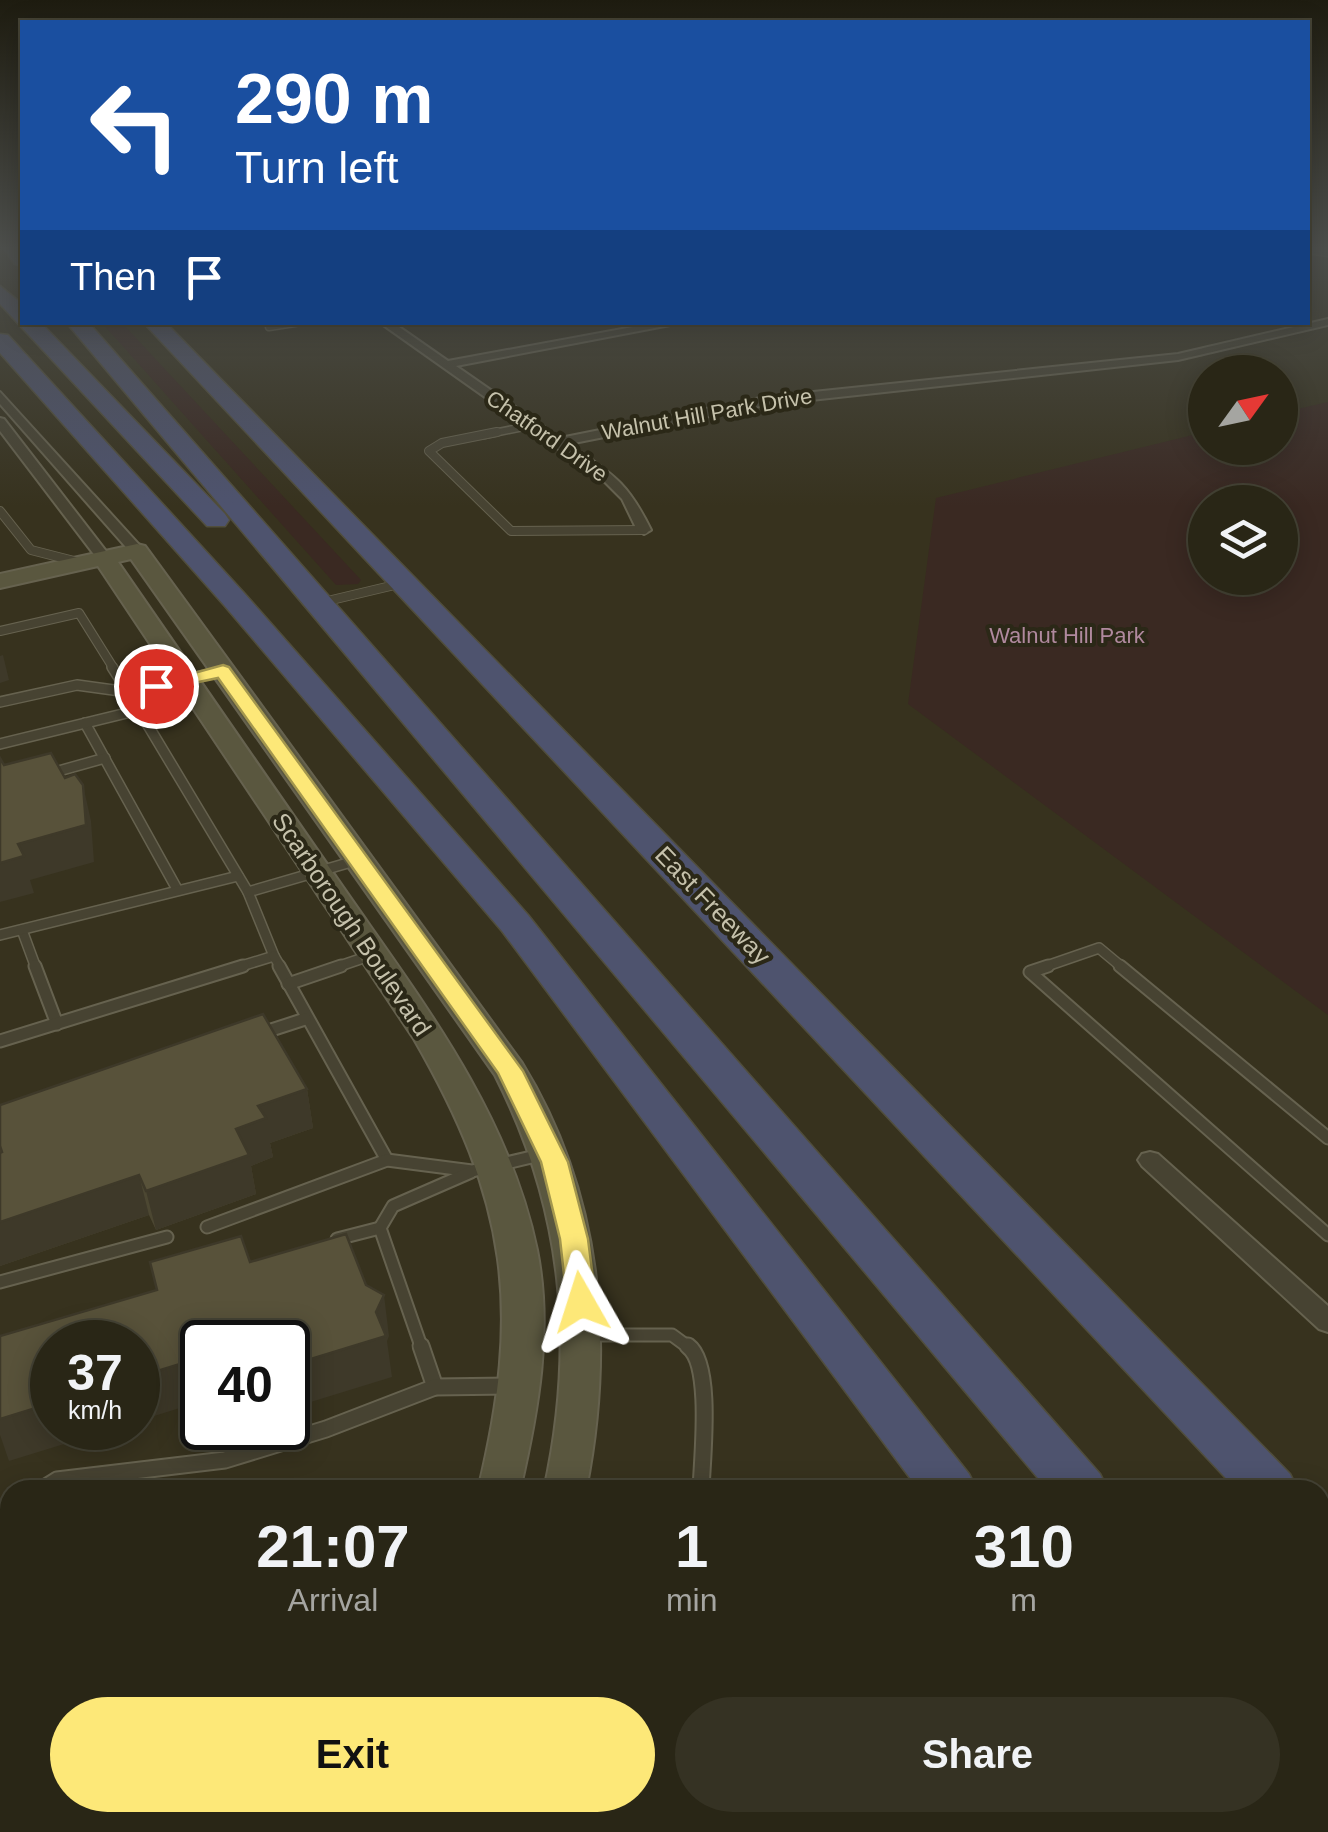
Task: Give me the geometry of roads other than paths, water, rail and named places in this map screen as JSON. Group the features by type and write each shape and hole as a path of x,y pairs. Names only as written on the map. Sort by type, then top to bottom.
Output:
{"highway":[{"path":"18,334 78,401 204,568"},
{"path":"40,334 264,570 317,604"},
{"path":"87,334 1071,1480"},
{"name":"East Freeway","path":"165,334 1261,1480"},
{"path":"187,334 316,488"},
{"path":"0,340 515,923 942,1480"}],"street":[{"name":"Chatford Drive","path":"401,334 561,442 628,497 644,530"},
{"path":"444,365 612,334"},
{"name":"Walnut Hill Park Drive","path":"561,442 765,400 1108,366 1208,352 1278,334"},
{"name":"Scarborough Boulevard","path":"0,396 137,551 510,1071 550,1152 574,1239 583,1335 580,1403 567,1480"},
{"name":"Scarborough Boulevard","path":"0,422 93,561 128,594 460,1084 485,1168 516,1226 522,1284 520,1386 501,1480"},
{"path":"0,583 137,551"},
{"path":"0,583 69,579 100,583 128,594"},
{"path":"1150,1160 1328,1322"}],"lane":[{"path":"533,425 442,443 430,452 511,530 525,534 644,530"},
{"path":"0,514 31,550 93,561"},
{"path":"317,604 405,582"},
{"path":"0,631 78,613 248,892 306,1019 388,1160"},
{"path":"0,702 78,684 128,692 223,671"},
{"path":"0,744 140,710"},
{"path":"85,723 178,889"},
{"path":"38,776 105,758"},
{"path":"248,892 359,860"},
{"path":"0,936 238,876"},
{"path":"22,930 56,1024"},
{"path":"1328,1138 1099,948 1030,972 1328,1235"},
{"path":"288,984 374,955"},
{"path":"0,1041 274,956"},
{"path":"249,1037 306,1019"},
{"path":"315,1246 380,1228 393,1206 485,1168 550,1152"},
{"path":"207,1227 388,1160 485,1168"},
{"path":"380,1228 435,1386"},
{"path":"0,1282 167,1237"},
{"path":"583,1335 672,1336 696,1352 703,1376 701,1480"},
{"path":"57,1480 225,1460 326,1429 435,1386 520,1386"}],"park label":[{"name":"Walnut Hill Park","path":"1067,635"}]}
